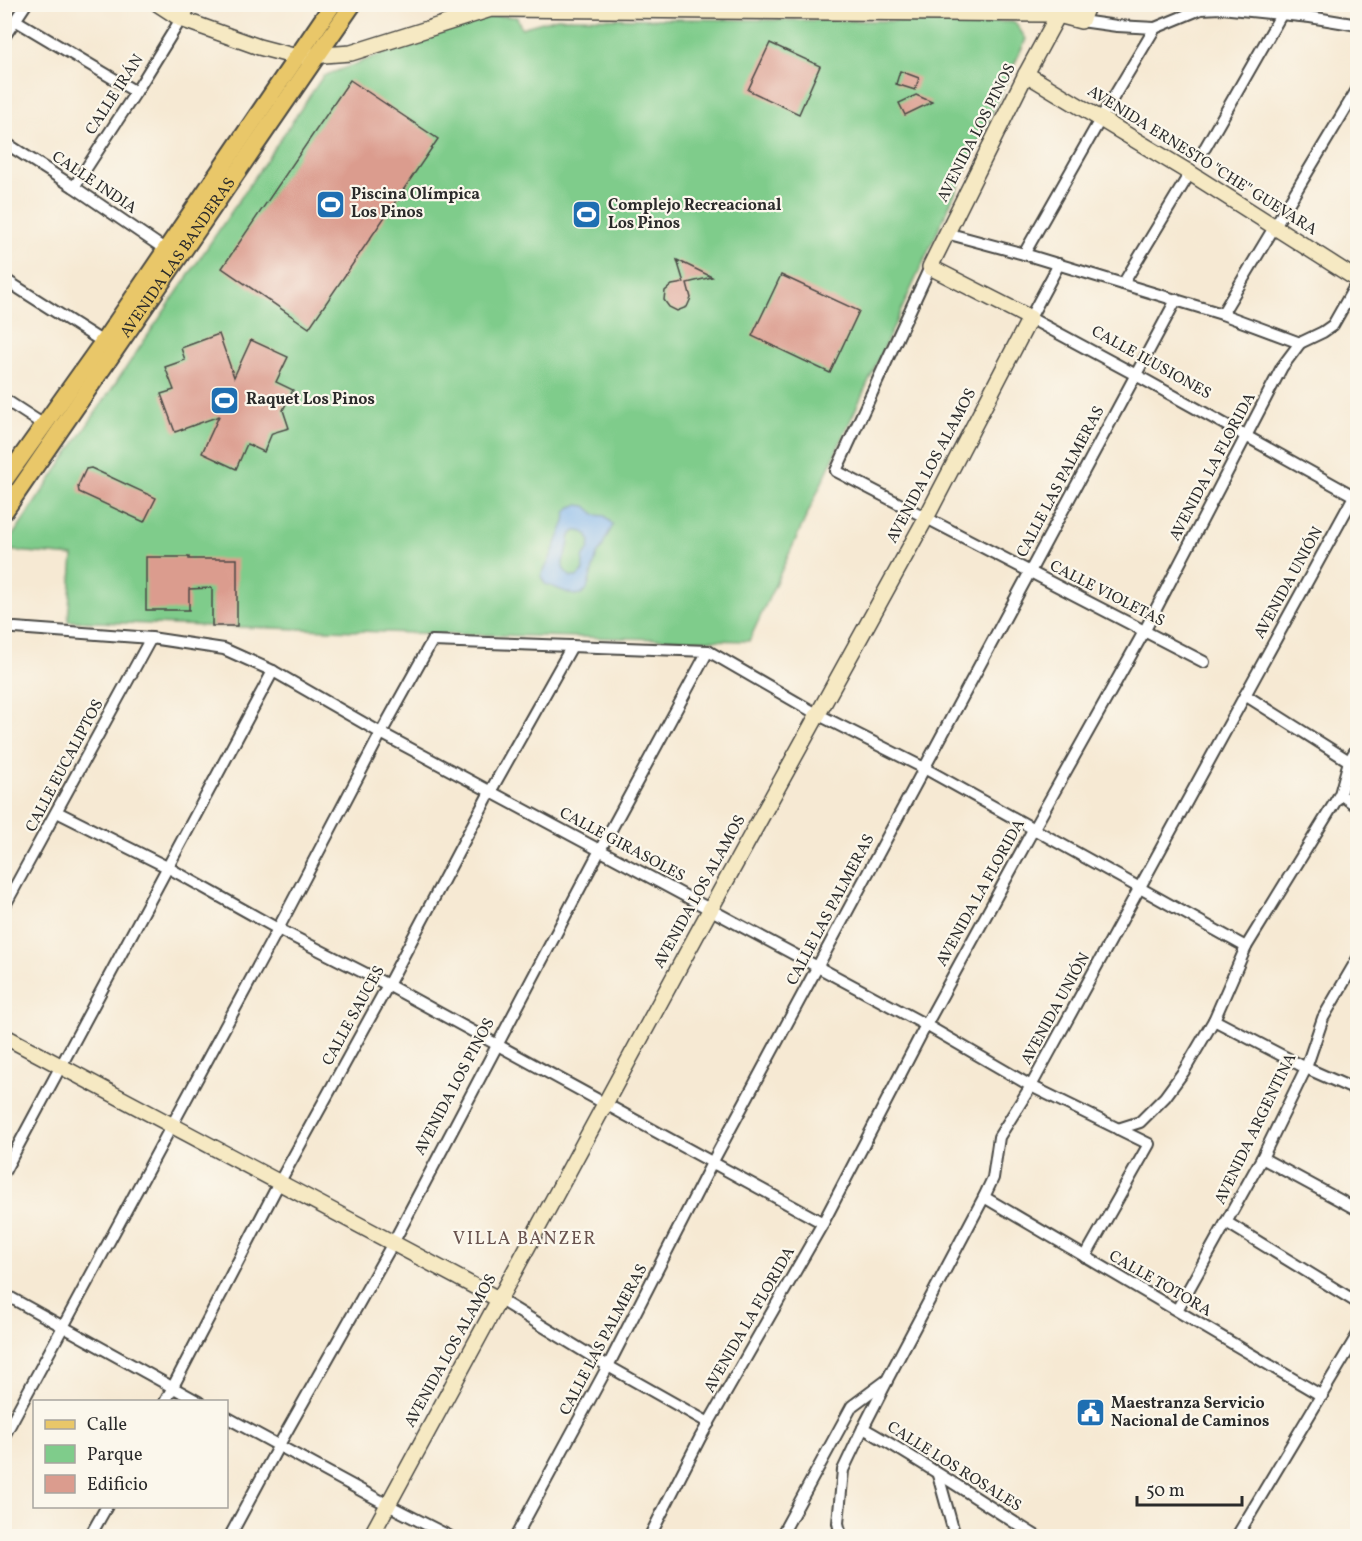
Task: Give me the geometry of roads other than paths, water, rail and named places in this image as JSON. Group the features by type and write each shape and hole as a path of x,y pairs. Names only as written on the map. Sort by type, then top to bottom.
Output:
{"main road":[{"name":"AVENIDA LAS BANDERAS","path":"4,482 103,342 333,4"},
{"name":"AVENIDA LAS BANDERAS","path":"4,512 353,4"}],"street":[{"path":"4,37 26,4"},
{"path":"158,4 181,19 259,47 297,57 351,53 491,9 514,7 929,8 1053,15 1117,26 1155,28 1201,9 1221,8 1310,17 1358,25"},
{"path":"181,19 189,4"},
{"path":"1082,21 1088,4"},
{"path":"1310,17 1311,4"},
{"name":"AVENIDA LOS PINOS","path":"930,267 1053,15"},
{"path":"1204,148 1281,15"},
{"name":"CALLE IRÁN","path":"74,187 181,19"},
{"path":"15,20 136,92"},
{"path":"1024,254 1155,28"},
{"name":"AVENIDA ERNESTO \"CHE\" GUEVARA","path":"1026,74 1190,173 1358,280"},
{"path":"1222,314 1358,87"},
{"name":"CALLE INDIA","path":"4,142 166,250"},
{"path":"1123,284 1190,173"},
{"path":"946,233 1059,264 1222,314 1300,343"},
{"name":"AVENIDA LOS ALAMOS","path":"371,1536 710,910 926,518 1059,264"},
{"name":"CALLE ILUSIONES","path":"930,267 1030,318 1246,436 1356,492"},
{"name":"CALLE VIOLETAS","path":"930,267 836,471 1204,662"},
{"path":"4,279 103,342"},
{"name":"AVENIDA LA FLORIDA","path":"650,1536 709,1423 823,1223 926,1025 1145,630 1282,367 1300,343 1333,325 1358,280"},
{"name":"CALLE LAS PALMERAS","path":"516,1536 608,1366 712,1162 1176,300"},
{"path":"4,399 44,425"},
{"name":"AVENIDA UNIÓN","path":"780,1536 852,1406 885,1385 993,1178 999,1137 1031,1086 1356,492"},
{"name":"CALLE GIRASOLES","path":"15,628 151,638 224,649 273,671 381,733 926,1025 1031,1086 1149,1144 1085,1257"},
{"name":"CALLE EUCALIPTOS","path":"4,908 151,638"},
{"path":"4,1436 432,640 708,651 817,714 924,768 1246,947"},
{"name":"CALLE SAUCES","path":"166,1400 279,1183 388,985 490,792 572,646"},
{"name":"AVENIDA LOS PINOS","path":"230,1536 393,1243 600,850 708,651"},
{"path":"4,1172 273,671"},
{"path":"1245,695 1349,761"},
{"path":"1118,1129 1140,1122 1165,1097 1184,1071 1214,1020 1246,947 1340,794 1349,761 1358,746"},
{"path":"1340,794 1358,807"},
{"path":"57,812 167,867 388,985 823,1223"},
{"name":"AVENIDA ARGENTINA","path":"1177,1310 1262,1158 1305,1068 1323,1018 1358,958"},
{"path":"1214,1020 1305,1068 1358,1091"},
{"path":"4,1036 500,1300 608,1366 709,1423"},
{"path":"1262,1158 1358,1210"},
{"name":"CALLE TOTORA","path":"984,1197 1322,1396"},
{"path":"1226,1222 1358,1303"},
{"path":"4,1294 197,1400"},
{"path":"1237,1536 1358,1334"},
{"name":"CALLE LOS ROSALES","path":"885,1385 863,1428 1036,1536"},
{"path":"228,1418 449,1536"},
{"path":"841,1536 838,1522 843,1470 863,1428"},
{"path":"938,1475 955,1536"},
{"path":"90,1536 106,1508"}],"water":[{"path":"586,506 596,515 605,516 613,525 603,547 597,554 587,589 581,594 574,595 545,584 541,576 565,522 566,513 571,507","holes":["580,531 589,537 590,544 583,558 583,571 577,577 571,577 566,573 563,563 570,536"]}],"place":[{"name":"Piscina Olímpica Los Pinos","path":"330,204"},
{"name":"Complejo Recreacional Los Pinos","path":"587,215"},
{"name":"Raquet Los Pinos","path":"225,400"},
{"name":"Maestranza Servicio Nacional de Caminos","path":"1090,1413"}],"district":[{"name":"VILLA BANZER","path":"525,1239"}]}
